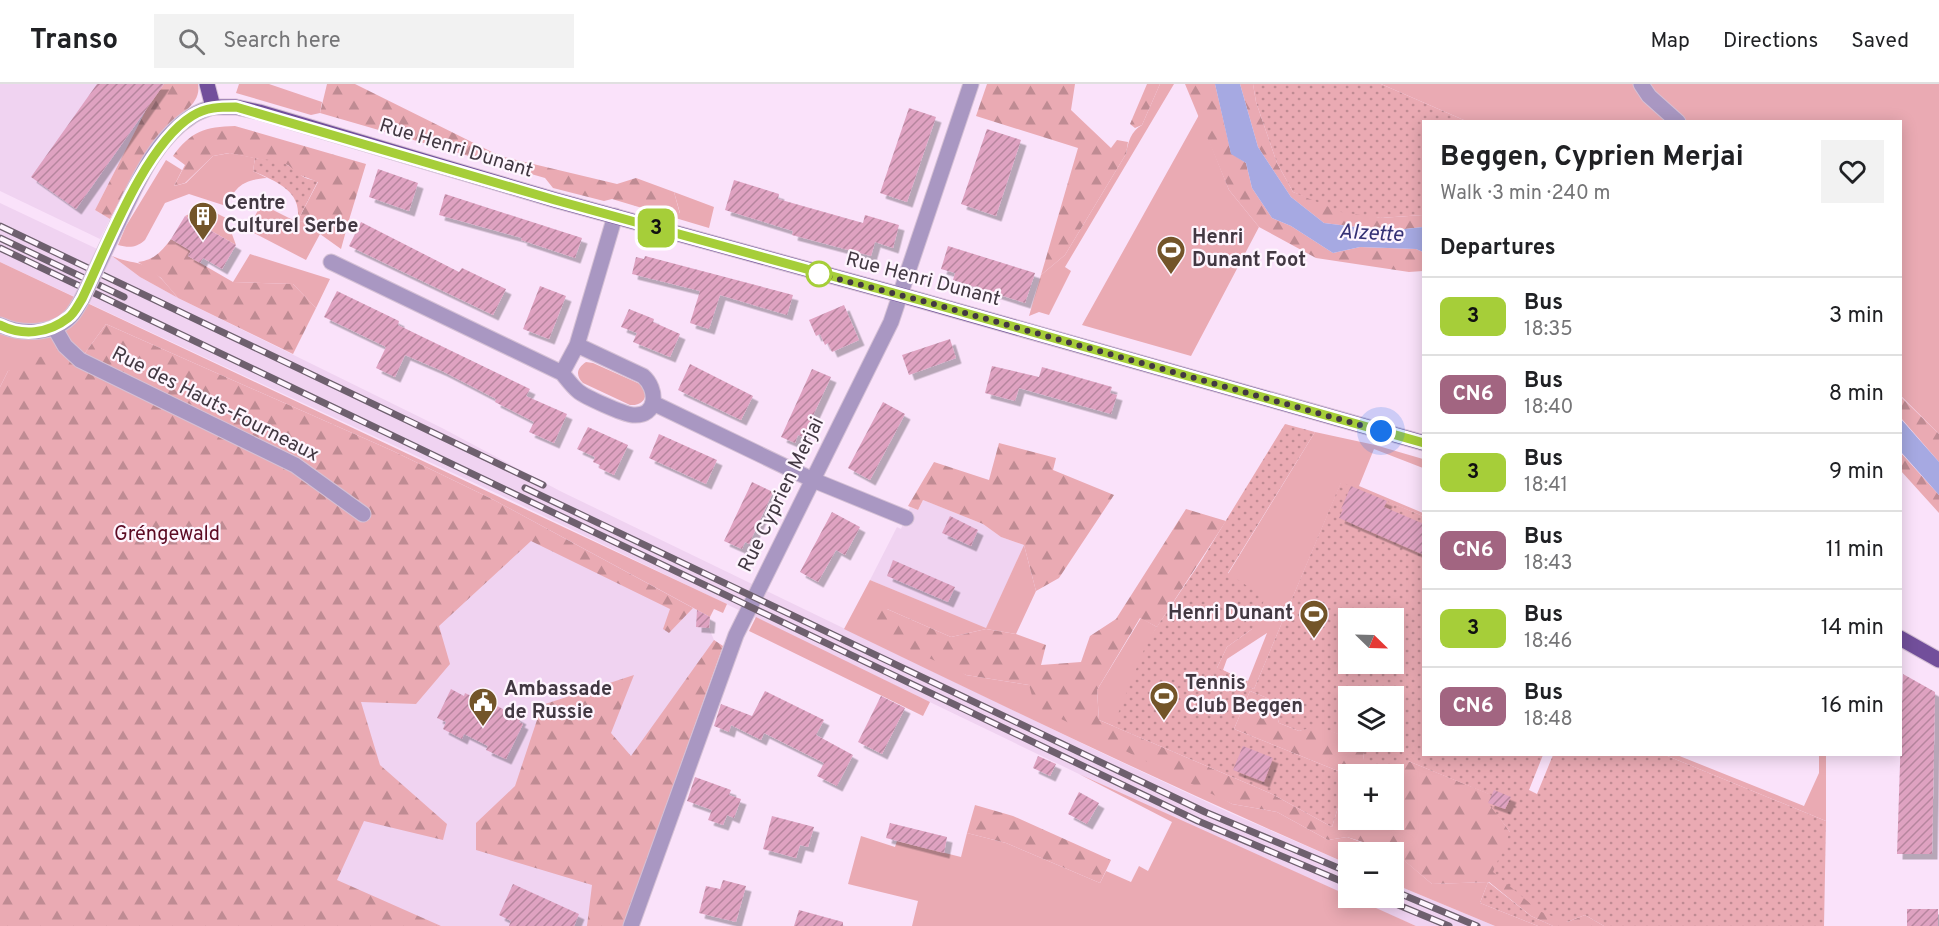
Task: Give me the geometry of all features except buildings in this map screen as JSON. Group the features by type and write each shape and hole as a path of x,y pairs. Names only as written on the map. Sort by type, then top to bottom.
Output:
{"main road":[{"path":"207,84 213,107"},
{"name":"Rue Henri Dunant","path":"213,107 236,107 259,112 615,216 1422,442"},
{"path":"1902,639 1939,660"}],"street":[{"name":"Rue Cyprien Merjai","path":"631,926 736,635 891,322 971,84"},
{"path":"1641,84 1649,96 1676,120"},
{"name":"Rue Henri Dunant","path":"54,327 70,317 82,299 153,156 172,132 193,115 213,107"},
{"path":"562,373 576,345 615,216"},
{"path":"331,262 562,373 579,392 626,414 637,415 646,411 653,403 654,393 651,383 643,376 576,345"},
{"path":"0,325 8,329 32,333 54,327"},
{"name":"Rue des Hauts-Fourneaux","path":"54,327 65,346 80,360 295,465 363,514"},
{"path":"653,403 813,480 906,518"}],"shaded area":[{"path":"0,84 164,84 147,108 95,210 110,219 100,239 0,191"},
{"path":"0,203 112,256 140,277 178,298 442,428 560,491 1104,754 1228,812 1338,860 1338,892 1079,774 498,494 0,262"},
{"path":"494,500 710,617 709,628 714,640 723,646 623,926 386,926 208,847"},
{"path":"923,500 983,524 1001,537 1024,545 986,629 870,580 897,527 901,529 910,507 918,510"},
{"path":"1404,888 1495,926 1416,926 1374,908 1404,908"}],"green space":[{"path":"164,84 198,84 196,98 150,148 110,219 95,210 147,108"},
{"path":"239,84 269,84 322,102 320,113 311,115 236,93"},
{"path":"327,84 355,84 500,156 617,184 636,178 674,192 680,214 672,217 612,199 604,201 553,188 545,178 320,113"},
{"path":"987,84 1075,84 1071,110 1111,148 1117,140 1128,142 1126,154 1065,255 1041,275 1078,148 976,116"},
{"path":"1147,84 1160,84 1142,125 1135,128 1130,124"},
{"path":"1160,84 1174,84 1065,267 1071,271 1049,315 1039,312 1029,316 1041,275 1065,255 1126,154 1131,137 1142,125"},
{"path":"1185,84 1215,84 1231,153 1246,163 1252,188 1272,218 1291,226 1333,253 1360,247 1416,249 1422,252 1422,271 1409,272 1316,258 1259,227 1229,190"},
{"path":"1240,84 1253,84 1256,102 1277,163 1293,192 1380,218 1422,215 1422,227 1387,231 1324,223 1291,197 1258,147"},
{"path":"1253,84 1381,84 1464,120 1422,120 1422,215 1380,218 1341,212 1293,192 1277,163 1256,102"},
{"path":"1381,84 1939,84 1939,434 1902,397 1902,120 1464,120"},
{"name":"Henri Dunant Foot","path":"1199,115 1229,190 1259,227 1191,356 1082,325"},
{"path":"235,126 366,164 349,220 297,222 318,182 297,174 288,165 229,153 213,156 185,183 174,186 185,165 173,156 186,141 207,129"},
{"path":"230,153 255,158 253,171 267,178 246,182 237,188 226,206 189,194 165,203 145,240 132,247 118,245 126,226 166,160 182,170 174,186 186,183 213,156"},
{"path":"255,158 282,162 304,177 318,181 297,222 298,211 292,195 278,183 253,171"},
{"path":"674,192 714,207 709,228 672,217 680,213"},
{"path":"261,204 297,222 349,220 341,249 320,234 306,260 248,230"},
{"path":"200,209 210,210 226,218 236,245 185,216"},
{"path":"171,239 191,251 188,256 233,282 293,284 316,308 293,354 178,298 161,278 138,262 157,255"},
{"path":"250,254 330,279 316,308 293,284 233,282"},
{"path":"112,256 149,268 178,298 140,277"},
{"path":"0,262 727,604 723,613 714,609 710,617 494,500 393,451 106,324 80,360 8,371 0,387"},
{"name":"Gréngewald","path":"106,324 393,451 494,500 693,608 669,633 663,629 670,609 531,541 439,626 450,664 416,704 361,702 380,765 447,824 443,840 364,821 337,880 441,926 0,926 0,387 8,371 65,346 80,360"},
{"path":"586,362 640,384 645,392 644,399 639,404 630,405 583,383 578,372"},
{"path":"1902,398 1939,434 1939,462 1902,419"},
{"path":"1285,424 1315,432 1228,573 1265,598 1252,629 1227,647 1217,668 1248,681 1246,686 1254,689 1341,482 1422,516 1422,756 1543,756 1529,790 1537,794 1553,756 1667,756 1826,821 1824,926 1604,926 1585,915 1567,922 1539,911 1493,872 1510,832 1488,803 1491,795 1408,761 1404,767 1404,764 1373,764 1363,760 1364,752 1404,752 1404,686 1338,686 1338,734 1317,726 1299,731 1279,723 1272,700 1250,691 1234,729 1338,771 1338,808 1332,827 1272,794 1113,726 1148,640 1203,558"},
{"path":"1315,432 1375,445 1422,459 1422,468 1374,449 1359,486 1422,513 1422,516 1341,483 1254,689 1246,686 1267,633 1227,659 1223,670 1233,675 1198,761 1099,720 1097,690 1141,618 1157,627 1149,640 1217,668 1227,647 1252,629 1228,574"},
{"path":"999,443 1056,458 1053,470 1114,495 1059,578 1036,591 1024,545 1001,537 983,524 923,500 918,510 908,506 934,462 989,480"},
{"path":"1902,454 1939,495 1939,513 1902,472"},
{"path":"1186,509 1226,521 1157,627 1140,618 1097,690 1099,720 1272,794 1332,827 1338,808 1338,830 1404,830 1404,764 1338,764 1338,771 1234,729 1250,691 1272,700 1279,723 1299,731 1317,725 1338,734 1338,752 1364,752 1363,760 1408,761 1492,795 1489,803 1567,922 1585,915 1604,926 1553,926 1531,916 1489,882 1432,884 1404,860 1404,842 1363,842 1347,837 1328,840 1277,812 1232,804 1035,706 1029,685 966,675 872,632 866,619 871,609 887,609 951,637 986,629 1016,634 1046,645 1041,665 1081,662 1090,636 1116,619"},
{"path":"1024,545 1036,591 1016,634 986,629 951,637 887,609 871,609 966,675 1029,685 1232,804 1277,812 1328,840 1347,837 1361,842 1338,842 1338,860 1095,749 844,629 870,580 986,628"},
{"path":"756,617 930,702 923,716 749,631"},
{"path":"714,640 723,646 623,926 587,926 592,885 476,850 476,823 515,786 542,705 634,675 611,733 631,756"},
{"path":"1667,756 1679,756 1804,806 1819,773 1819,756 1826,756 1826,821"},
{"path":"1079,774 1338,891 1338,908 1376,908 1416,926 912,926 918,901 848,884 861,836 895,847 897,841 961,857 967,833 1006,843 1100,883 1106,871 1131,882 1139,866 1148,871 1172,822"},
{"path":"975,805 1013,816 1111,860 1100,883 1006,843 967,833"},
{"path":"1404,860 1432,884 1488,882 1480,903 1538,926 1495,926 1404,888"},
{"path":"1488,882 1531,916 1553,926 1538,926 1480,903"}],"water":[{"name":"Alzette","path":"1215,84 1240,84 1258,147 1291,197 1324,223 1387,231 1422,227 1422,252 1416,249 1360,247 1333,253 1291,226 1272,218 1252,188 1246,163 1231,154"},
{"path":"1902,420 1939,462 1939,495 1902,453"}],"railway":[{"path":"0,226 543,485"},
{"path":"0,238 124,297"},
{"path":"0,248 1198,821 1338,880"},
{"path":"525,488 1205,812 1338,868"},
{"path":"1404,895 1477,926"},
{"path":"1404,907 1449,926"}],"bus line":[{"name":"3","path":"0,325 8,329 32,333 54,327 70,317 82,299 153,156 172,132 193,115 213,107 236,107 298,123 555,200 923,301 1422,442"}],"place":[{"name":"Centre Culturel Serbe","path":"203,242"},
{"name":"Henri Dunant Foot","path":"1171,276"},
{"name":"Henri Dunant","path":"1314,640"},
{"name":"Tennis Club Beggen","path":"1164,722"},
{"name":"Ambassade de Russie","path":"483,728"}],"route":[{"path":"819,274 923,301 1381,431"}]}
